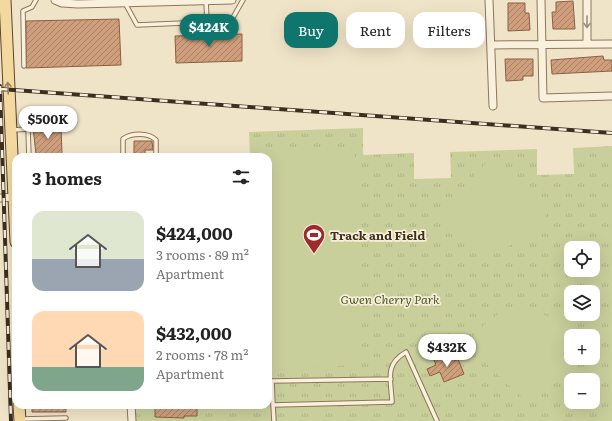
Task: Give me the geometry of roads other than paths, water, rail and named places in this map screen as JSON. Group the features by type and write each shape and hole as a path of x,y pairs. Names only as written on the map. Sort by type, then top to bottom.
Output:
{"main road":[{"path":"6,0 10,130 12,153"},
{"path":"19,409 20,420"}],"street":[{"path":"55,0 62,3 78,4 180,0 232,0"},
{"path":"489,0 493,106"},
{"path":"541,0 543,98 612,96"},
{"path":"587,0 587,44"},
{"path":"491,45 612,44"},
{"path":"0,198 12,200"},
{"path":"131,409 132,421"}],"lane":[{"path":"24,66 23,11 32,7 36,0"},
{"path":"206,0 207,22"},
{"path":"125,2 137,25 231,21 243,0"},
{"path":"10,130 28,129 29,153"},
{"path":"123,153 123,139 127,136 135,134 153,137 156,140 156,153"},
{"path":"273,405 392,402 391,365 396,358 406,352 437,421"},
{"path":"274,421 272,381 391,379"},
{"path":"20,420 66,418"}],"railway":[{"path":"0,86 11,421"},
{"path":"0,89 612,133"}],"place":[{"name":"Track and Field","path":"314,254"}],"park label":[{"name":"Gwen Cherry Park","path":"390,299"}]}
